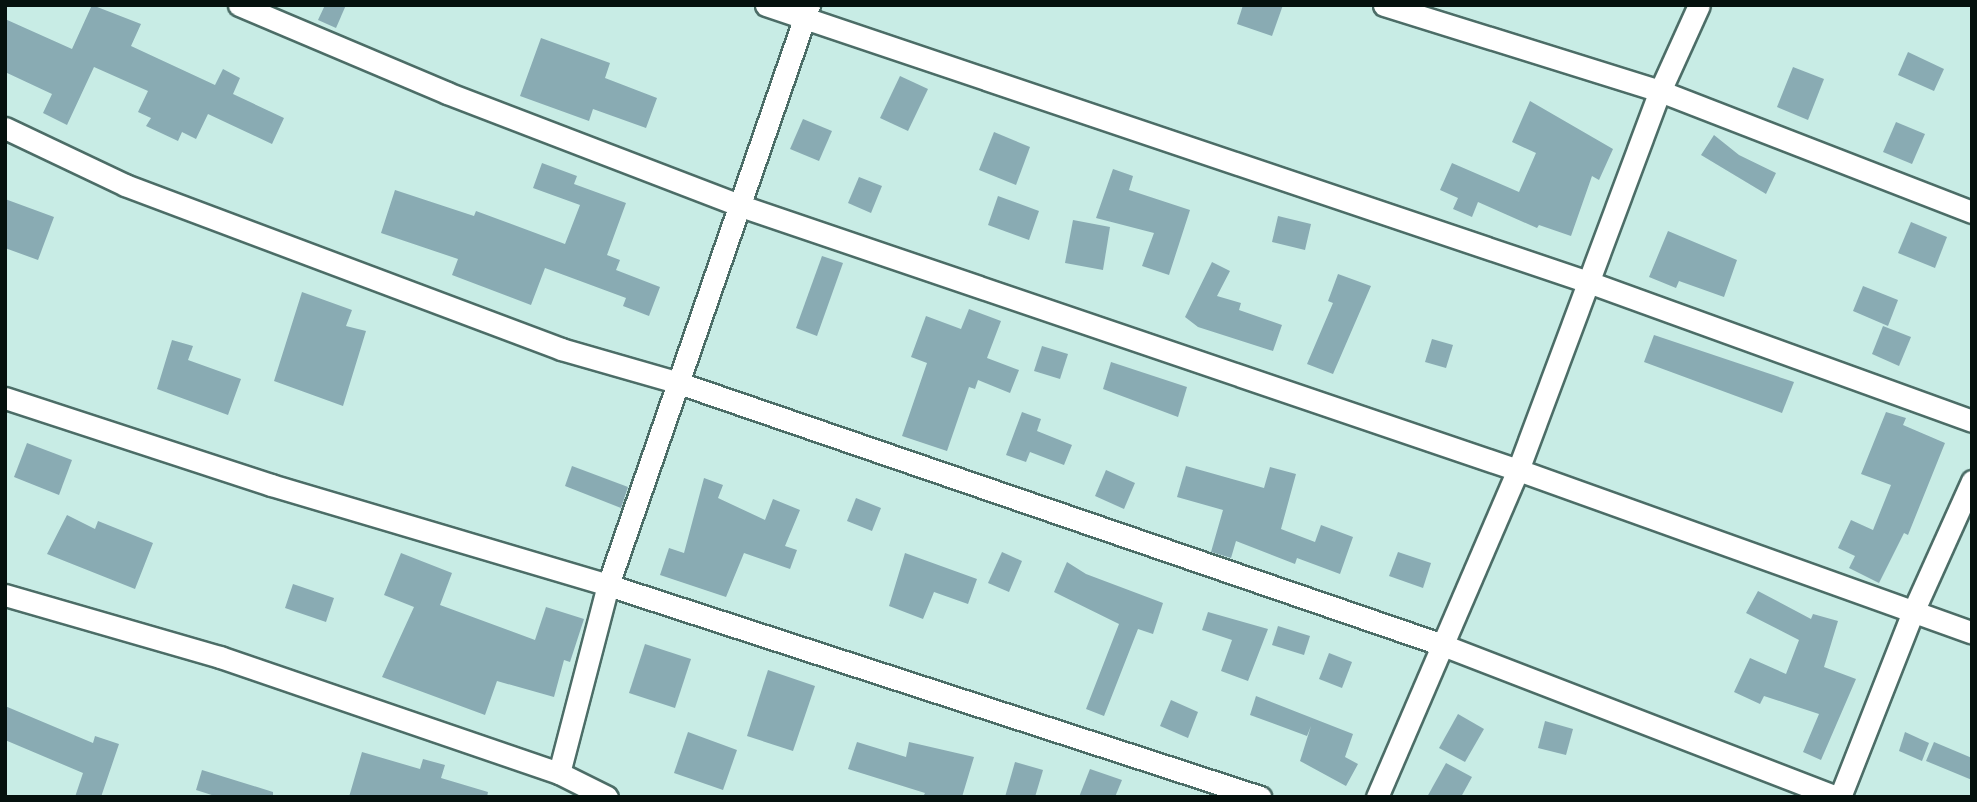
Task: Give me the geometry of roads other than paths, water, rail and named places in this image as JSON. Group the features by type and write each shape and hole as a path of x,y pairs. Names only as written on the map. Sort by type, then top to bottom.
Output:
{"street":[{"path":"239,5 447,93 741,206 1518,470 1912,614 1972,633"},
{"path":"766,5 806,13 1591,283 1972,421"},
{"path":"1384,5 1660,92 1972,212"},
{"path":"1377,797 1440,644 1518,470 1591,283 1660,92 1699,5"},
{"path":"559,773 608,586 676,382 741,206 806,13"},
{"path":"5,128 125,185 561,348 676,382 1440,644 1838,797 1912,614 1972,481"},
{"path":"5,398 271,485 608,586 1260,797"},
{"path":"5,595 220,657 559,773 607,797"}]}
